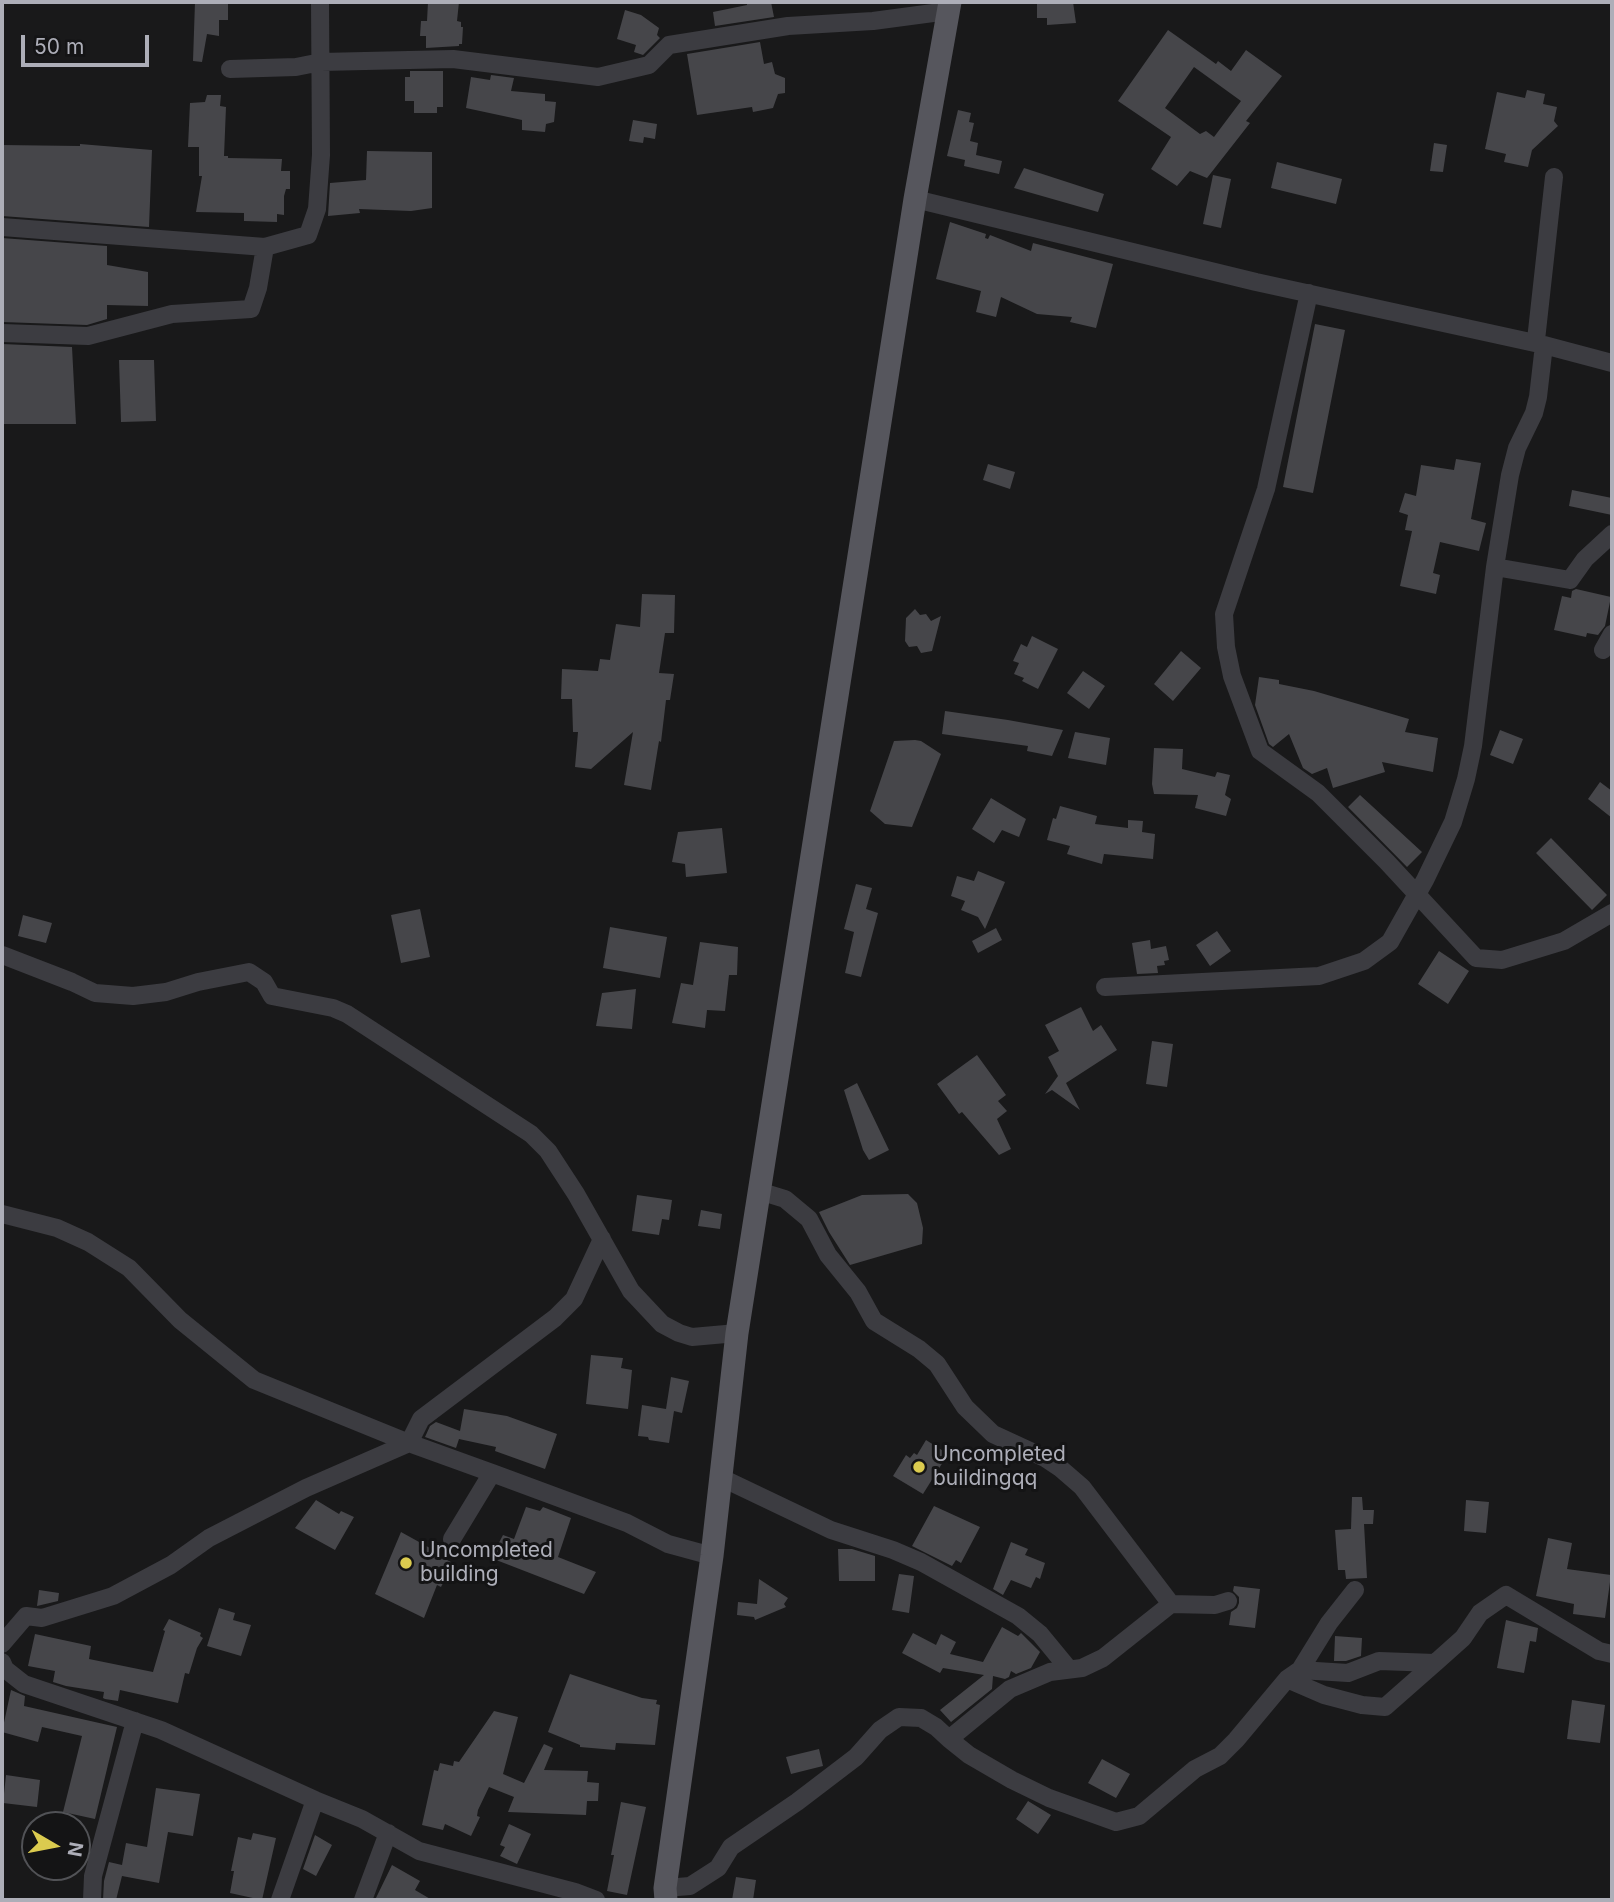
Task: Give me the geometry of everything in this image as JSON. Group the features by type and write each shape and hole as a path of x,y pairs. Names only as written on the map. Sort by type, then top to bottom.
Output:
{"main road":[{"path":"666,1894 722,1478 737,1333 915,199 949,7"}],"street":[{"path":"2,227 265,247 307,235 317,209 321,155 320,2"},
{"path":"230,69 296,67 321,62 463,59 598,76 649,65 669,45 788,26 873,21 949,7"},
{"path":"1105,987 1319,976 1364,961 1390,942 1453,822 1466,779 1473,746 1495,567 1510,475 1517,448 1534,413 1538,397 1536,340 1554,177"},
{"path":"915,199 1612,363"},
{"path":"2,333 88,336 172,314 251,309 258,288 265,247"},
{"path":"1309,293 1266,489 1224,614 1226,646 1232,676 1260,751 1318,793 1476,958 1502,960 1564,941 1612,913"},
{"path":"1495,567 1570,580 1585,559 1612,534"},
{"path":"2,955 95,993 133,996 166,992 198,982 248,972 264,982 272,996 332,1008 347,1014 531,1134 548,1151 631,1291 662,1324 692,1338 737,1333"},
{"path":"759,1191 785,1199 809,1219 828,1255 858,1292 874,1321 919,1349 937,1364 965,1407 993,1434 1045,1458 1082,1488 1171,1604"},
{"path":"2,1214 57,1228 88,1242 129,1268 180,1320 254,1380 409,1443 627,1523 668,1544 712,1556"},
{"path":"2,1644 26,1616 42,1618 113,1597 171,1565 209,1538 306,1488 409,1443 421,1419 555,1318 574,1299 602,1238"},
{"path":"452,1539 492,1473"},
{"path":"722,1478 831,1530 921,1562 1017,1616 1040,1634 1068,1668"},
{"path":"666,1894 690,1886 718,1868 732,1847 856,1757 880,1730 899,1717 921,1718 969,1755 1049,1798 1116,1822 1139,1816 1195,1769 1220,1756 1294,1675 1355,1590"},
{"path":"1294,1675 1324,1695 1362,1705 1385,1707 1462,1638 1480,1614 1506,1595 1598,1651 1612,1654"},
{"path":"949,1739 1010,1689 1050,1672 1082,1668 1103,1658 1171,1604 1215,1605 1228,1601"},
{"path":"1294,1675 1348,1673 1379,1661 1435,1663"},
{"path":"2,1662 5,1669 24,1684 161,1730 362,1819 419,1851 575,1892 596,1900"},
{"path":"92,1900 93,1876 135,1721"},
{"path":"280,1900 315,1800"},
{"path":"363,1900 388,1833"}],"building":[{"path":"195,2 228,2 228,20 219,20 219,36 207,34 202,62 193,61"},
{"path":"428,2 459,2 457,21 461,22 463,27 462,44 426,48 426,36 420,36 421,21 427,21"},
{"path":"747,2 771,2 774,17 715,26 713,12 747,5"},
{"path":"1073,2 1076,23 1047,25 1047,18 1037,18 1037,4"},
{"path":"625,10 641,15 659,28 657,35 660,38 643,55 634,52 636,45 617,39"},
{"path":"1168,30 1216,64 1218,61 1231,71 1246,50 1282,76 1246,121 1250,123 1207,178 1190,171 1177,186 1151,169 1171,137 1118,101","holes":["1194,67 1241,101 1214,137 1206,131 1200,134 1165,108"]},
{"path":"760,42 764,64 772,62 775,74 785,78 785,93 778,94 773,108 753,112 752,107 697,115 687,54"},
{"path":"410,71 443,71 443,107 437,107 437,113 414,113 414,101 405,101 405,77 410,77"},
{"path":"491,75 514,78 511,91 545,94 545,101 556,102 554,122 546,124 545,132 522,130 522,120 466,108 471,77 490,80"},
{"path":"1527,90 1545,94 1543,104 1557,107 1554,121 1558,126 1532,150 1528,167 1504,162 1506,154 1485,149 1497,92 1525,98"},
{"path":"207,95 221,95 220,106 226,107 224,156 282,159 281,171 290,171 290,189 286,189 284,196 284,215 277,214 277,222 244,221 244,213 196,212 202,176 199,176 199,147 188,147 190,103 205,102"},
{"path":"958,110 971,113 969,122 974,123 970,141 978,143 976,155 1002,161 999,174 964,166 965,160 947,156"},
{"path":"633,120 657,124 655,139 644,137 643,143 629,141"},
{"path":"1434,143 1447,145 1443,172 1430,171"},
{"path":"80,144 152,150 149,227 2,216 2,145"},
{"path":"367,151 432,152 432,208 411,211 359,209 360,213 328,216 330,183 366,180"},
{"path":"1277,162 1342,179 1336,204 1271,188"},
{"path":"1024,168 1104,194 1098,212 1014,188"},
{"path":"1213,175 1231,179 1221,228 1203,224"},
{"path":"950,222 986,234 985,238 988,239 990,235 1031,251 1033,243 1113,264 1096,328 1070,322 1072,317 1037,314 1001,297 996,317 976,312 981,291 936,279"},
{"path":"2,238 107,246 107,265 148,272 148,306 107,305 107,319 87,325 2,322"},
{"path":"1315,324 1345,330 1313,493 1283,487"},
{"path":"2,344 72,347 76,424 4,424"},
{"path":"119,360 154,360 156,421 121,422"},
{"path":"1456,459 1481,463 1471,519 1486,523 1479,551 1440,542 1433,573 1440,575 1436,594 1400,586 1412,531 1405,530 1408,515 1399,512 1405,493 1416,496 1421,465 1454,470"},
{"path":"988,464 1015,472 1010,489 983,480"},
{"path":"1572,490 1612,498 1612,515 1569,506"},
{"path":"1576,589 1611,597 1605,626 1598,635 1587,633 1586,637 1554,630 1562,596 1571,598 1572,591"},
{"path":"642,594 675,595 674,633 665,633 659,673 674,674 670,700 666,700 651,790 624,785 633,732 591,769 575,767 578,732 573,732 572,699 561,699 562,669 598,671 600,659 610,660 616,624 640,627"},
{"path":"915,609 920,615 926,614 931,621 941,616 932,651 921,653 917,646 909,647 905,641 906,618"},
{"path":"1032,636 1058,649 1038,689 1014,674 1019,663 1013,661 1021,644 1027,647"},
{"path":"1181,651 1201,668 1173,701 1154,684"},
{"path":"1083,671 1105,686 1089,709 1067,693"},
{"path":"1259,677 1279,680 1279,684 1314,691 1409,719 1405,732 1438,738 1433,772 1382,762 1385,772 1333,788 1327,768 1312,774 1303,768 1289,734 1273,747 1269,744 1255,705"},
{"path":"945,711 1063,730 1052,756 1027,751 1028,746 942,734"},
{"path":"1500,730 1523,739 1513,764 1490,755"},
{"path":"1075,732 1110,738 1106,765 1068,758"},
{"path":"915,740 941,754 912,827 885,824 870,811 894,741"},
{"path":"1154,748 1183,749 1182,769 1215,777 1217,772 1230,775 1225,795 1231,799 1226,816 1195,808 1198,795 1154,794"},
{"path":"1600,782 1612,791 1612,818 1588,799"},
{"path":"1360,795 1422,852 1407,867 1348,807"},
{"path":"991,798 1026,819 1019,837 1002,830 994,843 972,829"},
{"path":"1060,806 1097,816 1095,824 1128,828 1128,820 1143,821 1142,832 1155,834 1153,859 1104,854 1102,864 1067,854 1070,846 1047,840 1053,818 1056,819"},
{"path":"722,828 727,873 686,877 685,864 672,862 678,832"},
{"path":"1551,838 1607,895 1592,910 1536,853"},
{"path":"978,871 1005,882 985,929 978,917 961,910 965,901 951,896 957,876 974,881"},
{"path":"856,884 872,888 866,909 878,913 861,977 845,973 854,932 844,929"},
{"path":"420,909 430,957 401,963 391,915"},
{"path":"23,915 52,923 46,943 18,936"},
{"path":"610,927 667,937 660,978 603,968"},
{"path":"996,928 1002,940 978,953 972,941"},
{"path":"1217,931 1231,951 1210,966 1196,945"},
{"path":"1150,940 1151,949 1166,946 1169,960 1164,961 1165,965 1157,966 1158,973 1137,974 1132,943"},
{"path":"700,942 738,947 737,975 729,975 725,1011 707,1010 705,1028 672,1023 681,983 693,985"},
{"path":"1439,951 1469,971 1448,1004 1418,984"},
{"path":"636,989 632,1029 596,1026 602,993"},
{"path":"1081,1007 1093,1031 1101,1025 1117,1050 1066,1083 1080,1110 1052,1090 1045,1094 1058,1076 1048,1057 1059,1051 1045,1025"},
{"path":"1152,1041 1173,1044 1167,1087 1146,1084"},
{"path":"977,1055 1006,1095 998,1101 1007,1111 997,1119 1011,1149 999,1155 962,1112 959,1114 937,1084"},
{"path":"857,1083 889,1150 869,1160 863,1150 844,1090"},
{"path":"908,1194 917,1203 923,1228 922,1244 850,1265 819,1212 862,1195"},
{"path":"637,1195 672,1200 669,1220 662,1219 659,1235 632,1231"},
{"path":"701,1210 722,1214 720,1229 698,1226"},
{"path":"591,1355 623,1358 621,1368 632,1370 628,1409 586,1404"},
{"path":"671,1377 689,1381 682,1413 674,1411 669,1443 638,1436 642,1405 666,1409"},
{"path":"464,1409 507,1416 557,1434 545,1469 495,1451 496,1447 459,1439 456,1448 425,1437 430,1426 436,1422 460,1431"},
{"name":"Uncompleted buildingqq","path":"926,1440 948,1454 923,1494 893,1476 906,1455 910,1458 914,1453 917,1455"},
{"path":"1352,1497 1362,1497 1363,1510 1374,1510 1373,1524 1364,1524 1367,1578 1346,1579 1345,1570 1338,1570 1335,1530 1351,1529"},
{"path":"316,1500 339,1514 341,1511 354,1517 335,1550 295,1528"},
{"path":"1466,1500 1489,1502 1486,1533 1464,1531"},
{"path":"934,1506 980,1527 961,1563 956,1560 952,1566 912,1546"},
{"path":"526,1507 540,1511 543,1507 571,1518 558,1557 596,1572 584,1594 491,1558 503,1535 514,1539"},
{"name":"Uncompleted building","path":"401,1532 453,1563 441,1587 437,1585 424,1618 375,1594"},
{"path":"1548,1538 1572,1543 1567,1569 1611,1575 1605,1618 1573,1614 1574,1604 1536,1596"},
{"path":"1011,1542 1028,1549 1025,1555 1045,1563 1040,1579 1036,1577 1031,1588 1011,1580 1003,1595 993,1589"},
{"path":"838,1549 852,1549 875,1556 875,1581 839,1581"},
{"path":"899,1574 914,1576 909,1613 892,1610"},
{"path":"759,1579 788,1598 784,1604 786,1607 755,1620 754,1617 737,1615 738,1602 757,1604"},
{"path":"1234,1586 1260,1589 1255,1628 1229,1625 1231,1612 1239,1603 1239,1597 1233,1591"},
{"path":"39,1590 59,1593 58,1601 37,1606"},
{"path":"219,1608 235,1613 233,1620 251,1625 241,1656 207,1646"},
{"path":"169,1619 201,1633 203,1638 189,1674 185,1673 178,1703 120,1690 118,1701 105,1699 104,1692 53,1682 55,1671 28,1666 35,1634 91,1646 89,1659 153,1672 165,1631 163,1630"},
{"path":"1506,1620 1538,1628 1536,1642 1530,1641 1524,1673 1497,1668"},
{"path":"1002,1627 1018,1636 1021,1633 1040,1652 1031,1668 1016,1674 1011,1671 1005,1679 993,1676 992,1689 951,1722 940,1710 984,1675 943,1668 940,1673 902,1653 913,1633 936,1645 941,1634 956,1642 950,1654 983,1662"},
{"path":"1335,1636 1362,1638 1361,1656 1346,1661 1334,1661"},
{"path":"570,1674 642,1698 657,1700 656,1704 660,1705 655,1745 616,1743 615,1750 580,1747 548,1732"},
{"path":"11,1690 25,1696 24,1706 117,1727 95,1819 91,1818 91,1811 63,1811 82,1736 42,1727 38,1742 2,1732"},
{"path":"1572,1700 1605,1705 1600,1743 1567,1739"},
{"path":"494,1711 518,1717 503,1774 524,1783 544,1744 553,1748 544,1770 588,1771 587,1782 599,1783 598,1801 587,1801 586,1815 508,1812 514,1797 489,1787 478,1810 477,1816 480,1817 471,1836 445,1824 443,1830 422,1825 434,1770 438,1771 440,1763 453,1766 454,1761 459,1762"},
{"path":"819,1749 823,1766 791,1774 786,1757"},
{"path":"1102,1759 1130,1774 1116,1798 1088,1783"},
{"path":"6,1775 40,1780 37,1807 3,1803"},
{"path":"156,1788 200,1794 193,1836 168,1832 159,1883 122,1876 116,1900 103,1900 109,1862 122,1865 126,1843 147,1847"},
{"path":"1028,1801 1051,1815 1038,1834 1016,1819"},
{"path":"621,1802 646,1807 627,1895 607,1891"},
{"path":"509,1824 531,1834 517,1864 500,1856 505,1847 500,1845"},
{"path":"253,1833 276,1838 262,1900 230,1893 234,1871 231,1871 238,1837 251,1840"},
{"path":"315,1835 332,1845 316,1876 303,1869"},
{"path":"392,1865 420,1881 415,1890 432,1900 375,1900"},
{"path":"736,1877 756,1880 753,1900 732,1900"}],"place":[{"name":"Uncompleted buildingqq","path":"919,1467"},
{"name":"Uncompleted building","path":"406,1563"}]}
